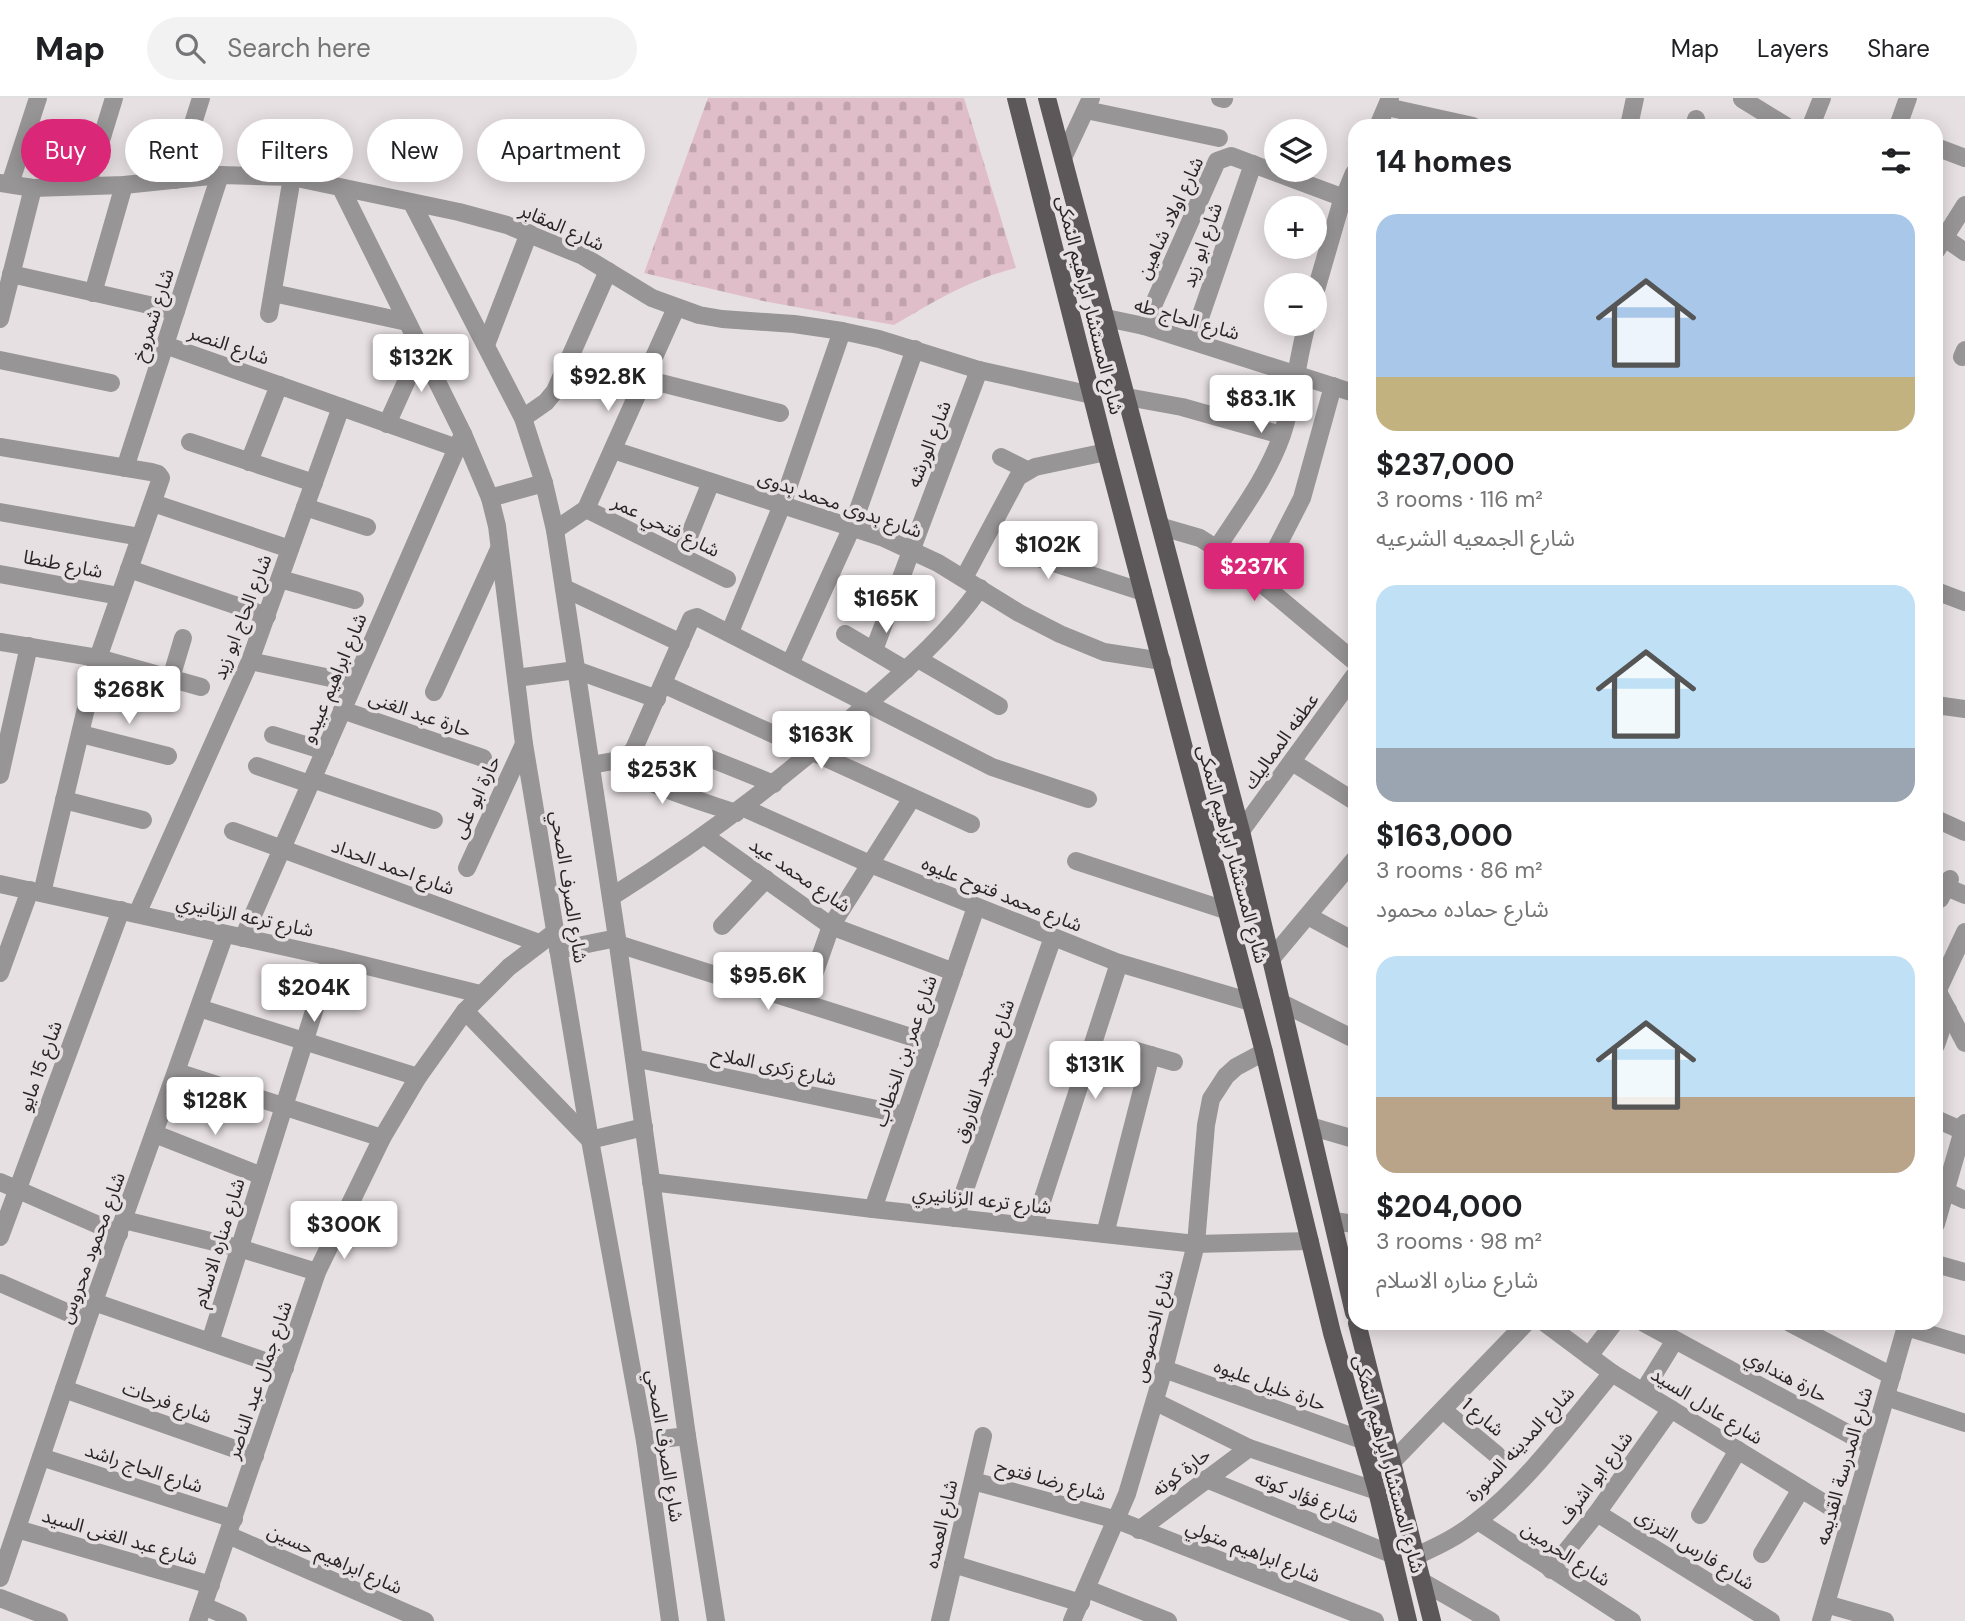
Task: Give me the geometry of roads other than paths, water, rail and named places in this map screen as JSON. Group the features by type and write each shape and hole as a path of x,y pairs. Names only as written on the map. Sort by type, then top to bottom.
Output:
{"main road":[{"name":"شارع المستشار ابراهيم النمكى","path":"1016,98 1106,453 1264,1052 1332,1333 1377,1491 1408,1621"},
{"name":"شارع المستشار ابراهيم النمكى","path":"1047,98 1241,831 1348,1281"},
{"path":"1332,1333 1348,1325"},
{"name":"شارع المستشار ابراهيم النمكى","path":"1359,1330 1432,1621"}],"street":[{"path":"5,184 38,98"},
{"path":"88,186 114,98"},
{"path":"194,119 201,98"},
{"path":"1630,119 1635,98"},
{"path":"1814,119 1822,98"},
{"path":"1900,119 1908,98"},
{"path":"1742,99 1775,119"},
{"path":"1388,103 1447,119"},
{"path":"1063,158 1089,104 1219,138"},
{"path":"1943,150 1965,158"},
{"name":"شارع اولاد شاهين","path":"1144,326 1217,161 1231,156 1344,198"},
{"name":"شارع ابو زيد","path":"1192,341 1253,164"},
{"name":"شارع المقابر","path":"5,184 33,188 155,182"},
{"name":"شارع شمروخ","path":"125,468 218,182"},
{"path":"269,314 291,182"},
{"name":"شارع المقابر","path":"314,182 495,221 574,252 652,298 676,308 722,319 794,324 842,331 915,349 979,370 1092,395"},
{"path":"93,293 124,185"},
{"path":"0,319 33,188"},
{"name":"شارع الصرف الصحي","path":"341,188 421,349 460,441 489,498 497,526 524,744 590,1140 645,1441 670,1621"},
{"path":"1321,273 1348,188"},
{"name":"شارع الصرف الصحي","path":"412,203 523,418 544,483 555,530 618,941 687,1436 716,1621"},
{"path":"1943,234 1965,205"},
{"path":"486,345 529,233"},
{"path":"1943,242 1965,252"},
{"path":"523,418 546,402 555,391 608,271"},
{"path":"11,274 176,311"},
{"path":"272,293 407,322"},
{"path":"555,530 586,509 676,308"},
{"name":"شارع الحاج طه","path":"1106,318 1144,326 1348,391"},
{"path":"730,632 782,505 842,331"},
{"path":"1217,548 1263,478 1282,435 1304,336"},
{"name":"شارع النصر","path":"165,345 387,424 460,441"},
{"path":"387,424 421,349"},
{"path":"790,664 852,527 915,349"},
{"path":"0,360 111,383"},
{"name":"شارع الورشه","path":"874,650 979,370"},
{"path":"645,379 780,414"},
{"name":"شارع النصر","path":"249,462 279,385"},
{"path":"1259,582 1302,498 1333,386"},
{"path":"1127,397 1182,407 1282,435"},
{"name":"شارع الحاج ابو زيد","path":"129,912 250,661 341,407"},
{"name":"شارع ابراهيم عبيدو","path":"243,938 460,441"},
{"path":"190,442 314,484"},
{"path":"0,447 158,474 160,484 98,658 64,800 36,891 0,973"},
{"name":"شارع بدوى محمد بدوى","path":"613,450 852,527 912,550 964,578 1019,613 1071,639 1104,652 1161,661"},
{"path":"964,578 1018,477 1027,470 1106,453"},
{"path":"1001,457 1027,470"},
{"path":"681,556 710,482"},
{"path":"489,498 544,483"},
{"path":"153,503 290,549"},
{"path":"305,507 367,527"},
{"name":"شارع فتحي عمر","path":"586,509 727,579"},
{"path":"0,512 140,537"},
{"path":"1162,527 1181,531 1217,548 1348,657"},
{"path":"1025,530 1018,545 1020,552 1143,592"},
{"path":"434,692 499,549"},
{"path":"129,569 267,615"},
{"name":"شارع طنطا","path":"0,573 119,596"},
{"path":"280,579 355,600"},
{"path":"564,588 681,643"},
{"path":"611,897 740,811 812,753 912,665 951,626 980,588"},
{"path":"1943,594 1965,602"},
{"path":"591,765 626,757 637,744 691,619 695,617 730,632 992,766 1088,799"},
{"path":"845,634 874,650 999,706"},
{"path":"171,678 183,638"},
{"path":"0,642 98,658 201,687"},
{"path":"0,775 29,646"},
{"path":"250,661 354,682"},
{"path":"516,678 576,670 660,692 812,753 971,824"},
{"name":"عطفه المماليك","path":"1241,831 1348,684"},
{"path":"1943,706 1965,709"},
{"name":"حارة عبد الغنى","path":"342,710 483,758"},
{"path":"81,734 168,756"},
{"path":"273,734 325,751"},
{"name":"حارة ابو على","path":"467,868 524,744"},
{"path":"689,796 709,758 774,784"},
{"name":"شارع محمد فتوح عليوه","path":"619,760 632,774 689,796 740,811 1119,963 1251,1002"},
{"path":"1292,762 1348,797"},
{"path":"257,766 434,820"},
{"path":"804,1003 831,926 912,798"},
{"path":"64,800 142,820"},
{"path":"1943,822 1965,832"},
{"name":"شارع احمد الحداد","path":"233,831 539,943"},
{"name":"شارع محمد عيد","path":"705,836 831,926 954,972"},
{"path":"1076,861 1225,910"},
{"path":"1272,958 1348,871"},
{"path":"722,926 766,879"},
{"name":"شارع ترعه الزنانيري","path":"0,884 331,957 480,994"},
{"path":"1945,888 1965,895"},
{"name":"شارع عمر بن الخطاب","path":"873,1209 976,907"},
{"name":"شارع 15 مايو","path":"0,1237 129,912"},
{"path":"1308,916 1348,939"},
{"name":"شارع محمود محروس","path":"0,1578 3,1558 17,1529 87,1321 225,934"},
{"name":"شارع مسجد الفاروق","path":"955,1218 1053,937"},
{"path":"1943,977 1964,937"},
{"path":"556,941 618,941 930,1043"},
{"name":"شارع جمال عبد الناصر","path":"201,1613 317,1272 382,1138 418,1077 480,994 539,943 556,941"},
{"name":"شارع مناره الاسلام","path":"210,1342 331,957"},
{"path":"1034,1226 1119,963"},
{"path":"1943,1000 1965,1043"},
{"path":"1284,1004 1348,1036"},
{"path":"200,1008 418,1077"},
{"path":"1943,1025 1948,1010"},
{"path":"465,1011 590,1140 644,1127"},
{"path":"1133,1049 1174,1062"},
{"name":"شارع الخصوص","path":"1072,1621 1117,1520 1156,1402 1196,1244 1206,1125 1211,1099 1226,1076 1236,1067 1264,1052"},
{"path":"1105,1234 1151,1055"},
{"name":"شارع زكرى الملاح","path":"634,1058 905,1115"},
{"path":"177,1072 382,1138"},
{"path":"1943,1121 1964,1127 1943,1183"},
{"path":"1313,1127 1348,1137"},
{"path":"155,1134 262,1176"},
{"path":"0,1182 121,1227 239,1248 317,1272"},
{"name":"شارع ترعه الزنانيري","path":"651,1182 1196,1244 1310,1241"},
{"path":"1943,1187 1965,1200"},
{"path":"1334,1220 1348,1223"},
{"path":"1943,1266 1965,1272"},
{"path":"0,1283 87,1321"},
{"path":"94,1302 285,1368"},
{"path":"1392,1462 1518,1330"},
{"name":"شارع عادل السيد","path":"1554,1330 1612,1373 1850,1519"},
{"path":"1589,1356 1609,1330"},
{"name":"حارة هنداوي","path":"1657,1330 1871,1446"},
{"path":"1803,1330 1892,1376"},
{"name":"شارع المدرسة القديمه","path":"1824,1613 1905,1330"},
{"path":"1921,1330 1965,1345"},
{"path":"1643,1392 1675,1340"},
{"name":"حارة خليل عليوه","path":"1164,1369 1362,1440"},
{"name":"شارع المدينه المنورة","path":"1416,1556 1440,1545 1478,1521 1524,1477 1612,1373"},
{"name":"شارع فرحات","path":"64,1389 256,1455"},
{"path":"1886,1397 1965,1423"},
{"path":"1156,1402 1249,1448 1377,1491"},
{"name":"شارع ابو اشرف","path":"1551,1570 1597,1513 1671,1409"},
{"name":"شارع 1","path":"1443,1410 1497,1455"},
{"path":"645,1441 687,1436"},
{"name":"شارع العمده","path":"940,1621 984,1436"},
{"name":"حارة كوته","path":"1139,1530 1249,1448"},
{"path":"1700,1515 1738,1450"},
{"name":"شارع الحاج راشد","path":"41,1457 231,1527"},
{"name":"شارع فؤاد كوته","path":"1206,1479 1391,1554"},
{"name":"شارع رضا فتوح","path":"973,1481 1117,1520"},
{"path":"1762,1554 1801,1489"},
{"name":"شارع فارس الترزى","path":"1597,1513 1770,1621"},
{"name":"شارع ابراهيم متولي","path":"1117,1520 1375,1621"},
{"name":"شارع الحرمين","path":"1478,1521 1632,1621"},
{"name":"شارع ابراهيم حسين","path":"231,1527 425,1621"},
{"name":"شارع عبد الغنى السيد","path":"17,1529 211,1585"},
{"path":"953,1564 1084,1596 1168,1621"},
{"path":"1423,1582 1491,1621"},
{"path":"0,1598 59,1621"},
{"path":"201,1613 238,1621"},
{"path":"1824,1613 1885,1621"}]}
